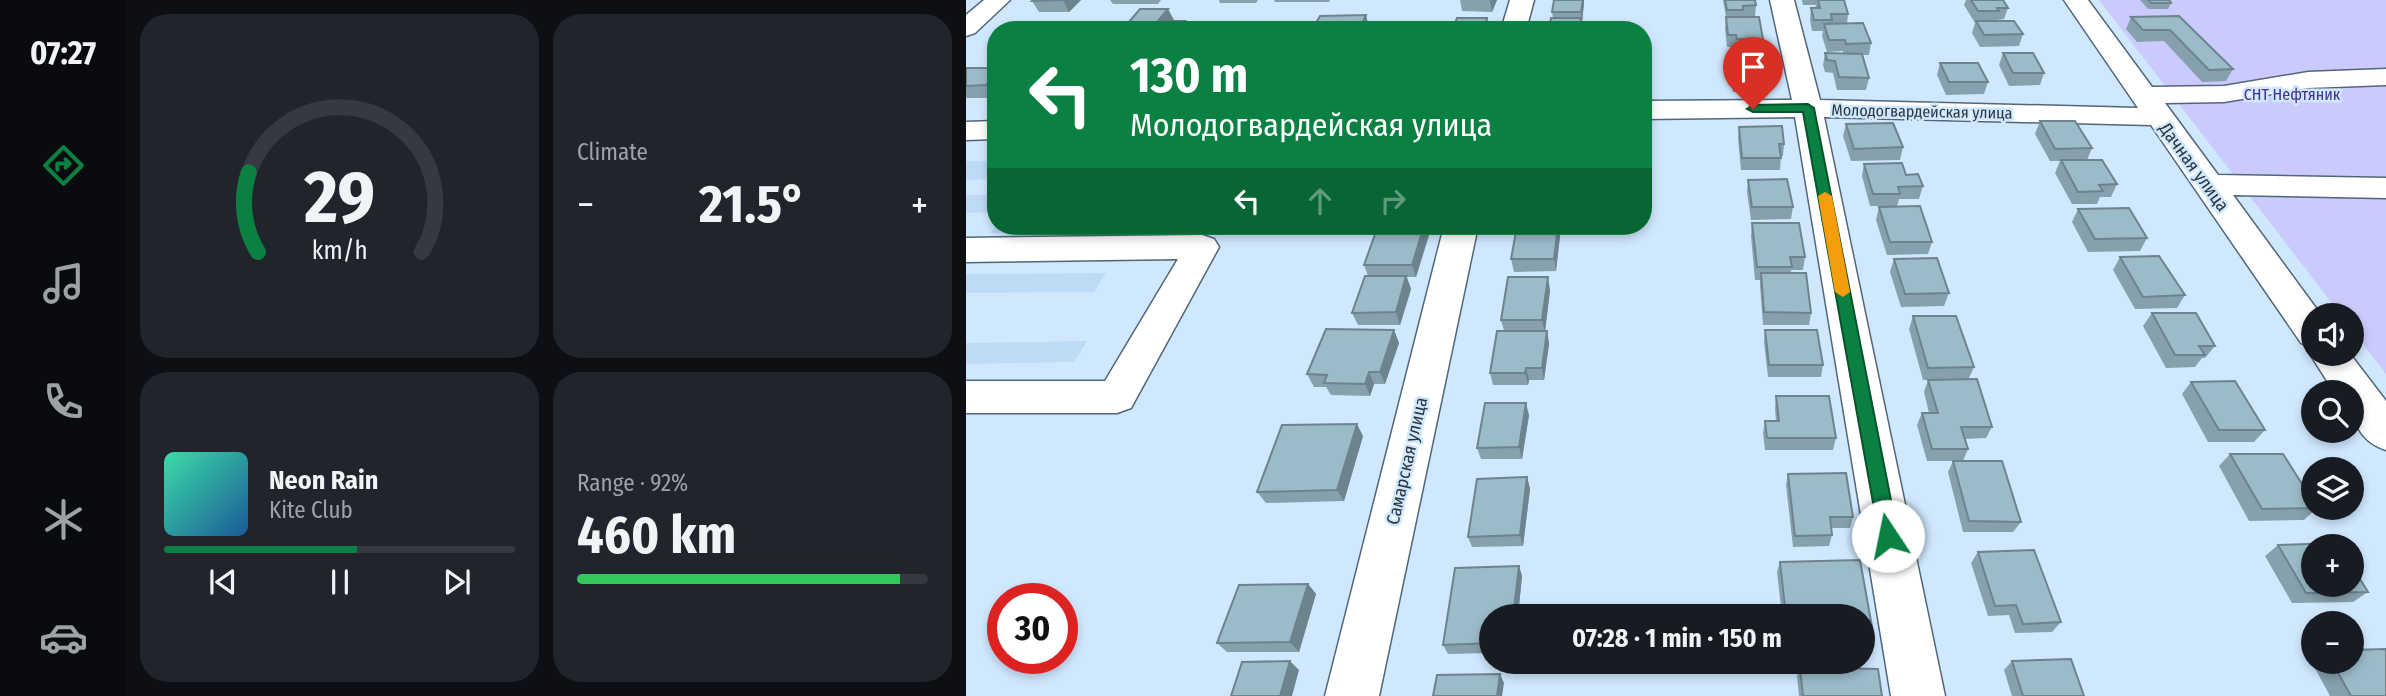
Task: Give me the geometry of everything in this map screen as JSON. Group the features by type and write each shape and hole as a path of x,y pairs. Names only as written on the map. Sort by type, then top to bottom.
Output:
{"street":[{"path":"966,29 998,0"},
{"path":"1516,21 1522,0"},
{"path":"1782,0 1808,108 1918,696"},
{"name":"Дачная улица","path":"2076,0 2301,315"},
{"name":"Молодогвардейская улица","path":"1652,110 2150,106 2308,80 2386,77"},
{"path":"966,131 987,130"},
{"path":"2207,185 2386,188"},
{"name":"Самарская улица","path":"1352,696 1459,235"},
{"path":"966,250 1202,247 1117,397 966,397"},
{"path":"2338,366 2386,433"}],"shaded area":[{"path":"966,161 987,161 987,179 966,180"},
{"path":"966,195 987,195 987,212 966,213"},
{"path":"1106,273 1094,292 966,293 966,274"},
{"path":"1087,341 1074,362 966,364 966,343"}],"green space":[{"name":"СНТ Нефтяник","path":"2099,0 2386,0 2386,374 2364,346 2364,303 2332,303"}],"building":[{"path":"1554,0 1583,0 1581,12 1552,12"},
{"path":"1725,0 1755,0 1756,5 1743,6 1743,10 1727,10"},
{"path":"1818,0 1844,0 1848,14 1831,14 1832,20 1814,20 1811,8 1820,8"},
{"path":"1971,0 2003,0 2008,8 1978,11"},
{"path":"2148,0 2169,0 2171,3 2151,3"},
{"path":"1140,9 1168,9 1158,21 1130,21"},
{"path":"1366,15 1363,21 1317,21 1320,16"},
{"path":"2179,16 2233,69 2209,70 2170,30 2143,30 2131,17"},
{"path":"1726,17 1759,17 1763,39 1737,39 1736,35 1728,35"},
{"path":"1457,18 1487,18 1486,21 1456,21"},
{"path":"1551,18 1581,18 1580,21 1550,21"},
{"path":"1976,21 2014,21 2023,34 1984,35"},
{"path":"1863,23 1871,43 1846,44 1845,40 1829,40 1824,24"},
{"path":"1764,52 1770,79 1734,80 1730,53"},
{"path":"1825,53 1862,54 1869,78 1839,77 1835,61 1827,60"},
{"path":"2003,53 2033,53 2044,73 2013,73"},
{"path":"1940,63 1978,63 1988,82 1949,82"},
{"path":"966,68 987,68 986,85 966,86"},
{"path":"2040,121 2075,121 2092,148 2055,149"},
{"path":"1893,123 1903,147 1854,149 1846,124"},
{"path":"1782,126 1784,144 1779,144 1781,158 1742,158 1739,127"},
{"path":"2061,160 2102,160 2117,184 2099,185 2103,191 2078,192"},
{"path":"1902,163 1906,175 1918,174 1923,186 1898,187 1900,194 1873,194 1864,164"},
{"path":"1787,179 1793,207 1752,207 1748,180"},
{"path":"1920,206 1932,242 1890,242 1879,207"},
{"path":"2129,208 2147,238 2095,239 2078,209"},
{"path":"1752,223 1799,223 1805,257 1790,257 1792,267 1757,267"},
{"path":"1375,235 1421,235 1412,265 1364,265"},
{"path":"1515,235 1557,235 1554,259 1511,259"},
{"path":"2159,256 2185,295 2143,297 2120,257"},
{"path":"1937,258 1949,293 1905,294 1894,259"},
{"path":"1761,273 1806,273 1811,313 1764,312"},
{"path":"1365,276 1406,276 1396,312 1352,313"},
{"path":"1508,277 1548,277 1542,320 1501,320"},
{"path":"2152,313 2196,313 2215,346 2199,346 2205,355 2175,355"},
{"path":"1913,316 1956,316 1974,367 1928,368"},
{"path":"1326,329 1394,330 1380,372 1369,372 1365,384 1324,383 1327,375 1307,374"},
{"path":"1765,330 1817,330 1823,365 1769,365"},
{"path":"1497,331 1547,331 1542,368 1526,368 1525,373 1490,373"},
{"path":"1977,379 1992,427 1961,427 1968,449 1932,449 1922,413 1938,413 1928,380"},
{"path":"2235,381 2265,430 2219,430 2191,382"},
{"path":"1776,396 1829,396 1836,438 1767,438 1765,421 1779,421"},
{"path":"1485,403 1526,403 1519,447 1477,448"},
{"path":"1357,424 1337,490 1257,492 1282,425"},
{"path":"2230,454 2283,454 2301,482 2301,508 2262,509"},
{"path":"1953,461 2002,461 2021,522 1969,521"},
{"path":"1846,473 1853,517 1830,517 1832,535 1795,536 1788,474"},
{"path":"1527,477 1520,535 1468,537 1477,479"},
{"path":"2301,544 2301,584 2278,545"},
{"path":"2034,550 2061,622 2023,624 2016,605 1995,606 1978,552"},
{"path":"1860,560 1868,604 1785,604 1780,562"},
{"path":"1519,566 1514,604 1479,604 1479,644 1443,645 1455,568"},
{"path":"1308,584 1290,642 1217,643 1239,585"},
{"path":"2386,649 2386,696 2351,696 2339,674 2364,674 2364,650"},
{"path":"2071,659 2084,696 2023,696 2012,661"},
{"path":"1290,661 1280,696 1231,696 1242,662"},
{"path":"1875,669 1878,669 1882,696 1803,696 1801,674 1875,674"},
{"path":"1500,674 1497,696 1433,696 1437,675"}],"slow traffic":[{"path":"1825,196 1843,292"}],"route":[{"path":"1753,109 1808,108 1888,536"}]}
